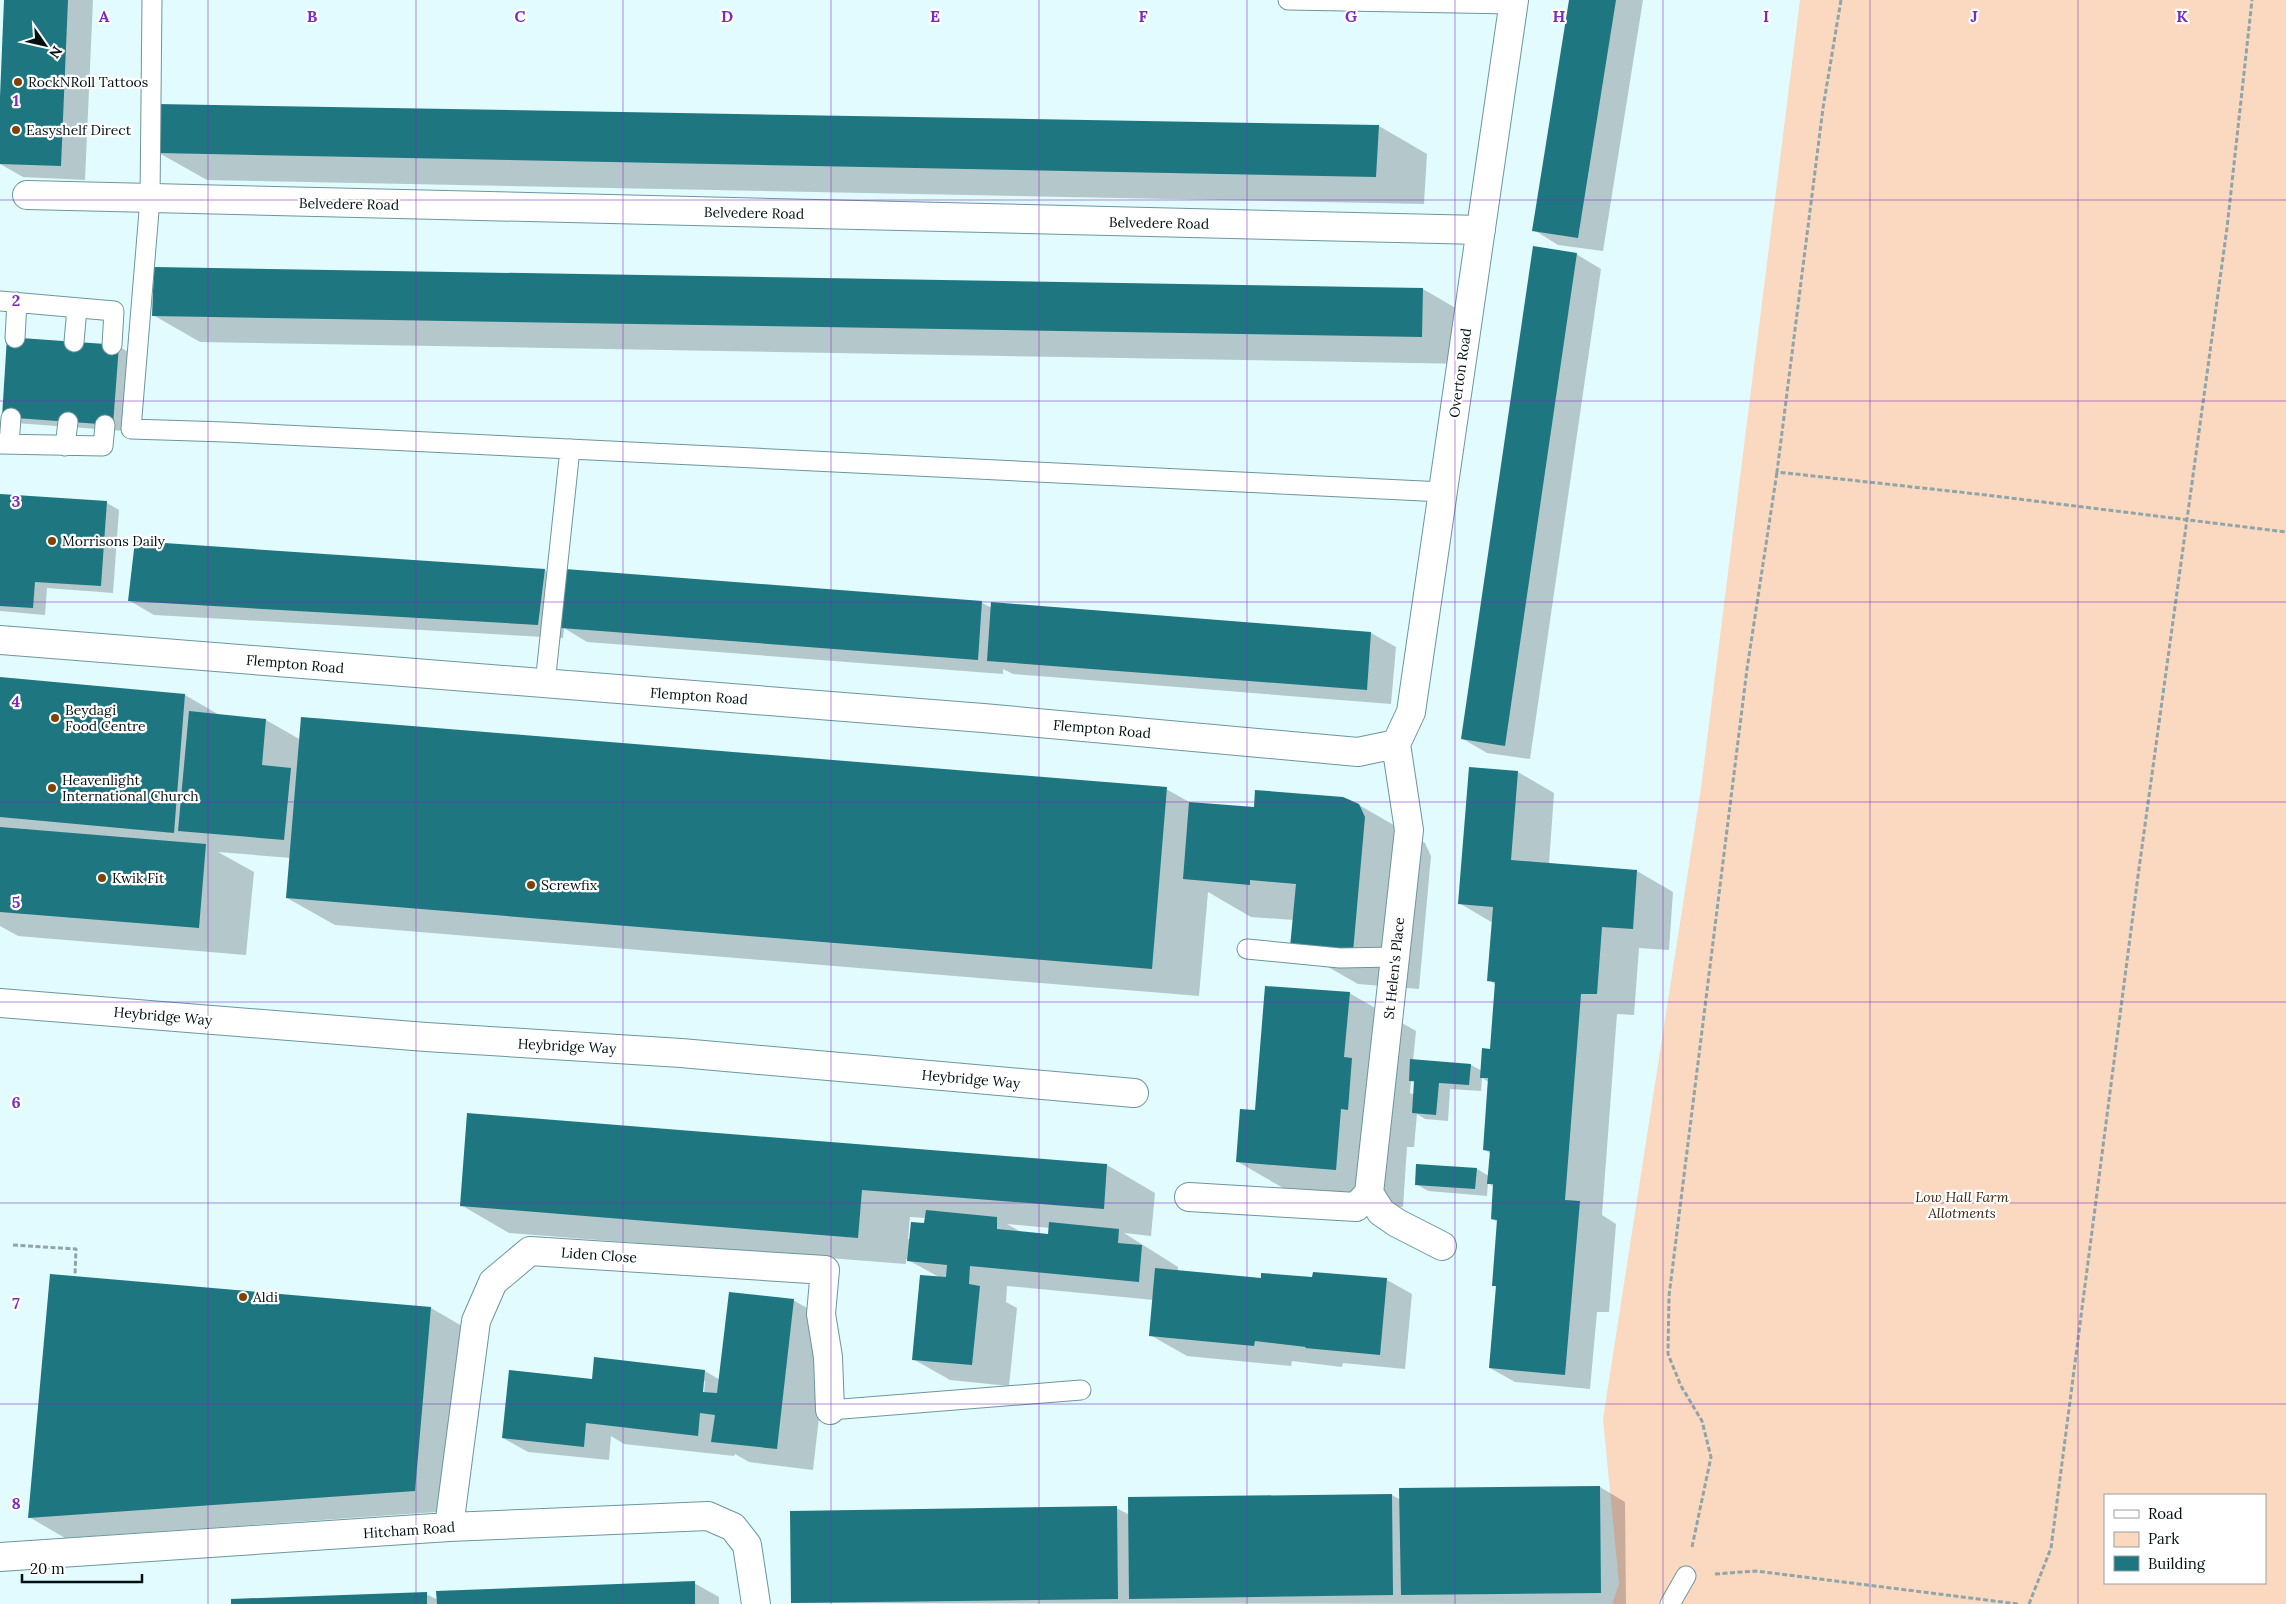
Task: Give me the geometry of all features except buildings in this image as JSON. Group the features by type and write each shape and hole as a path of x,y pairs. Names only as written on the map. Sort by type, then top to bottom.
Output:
{"street":[{"name":"Overton Road","path":"1396,744 1411,712 1514,2"},
{"name":"Belvedere Road","path":"27,195 1481,230"},
{"name":"Flempton Road","path":"0,640 973,717 1358,752 1396,744"},
{"name":"St Helen's Place","path":"1369,1193 1409,830 1396,744"},
{"name":"Heybridge Way","path":"0,1003 426,1037 681,1053 1134,1093"},
{"path":"1190,1197 1356,1207 1369,1193 1381,1212 1397,1223 1442,1246"},
{"name":"Liden Close","path":"449,1527 476,1321 493,1282 530,1251 825,1270 821,1314 828,1357 830,1410"},
{"name":"Hitcham Road","path":"0,1557 449,1527 708,1516 733,1527 747,1545 756,1604"}],"lane":[{"path":"152,0 150,199 131,430 225,432 1443,492"},
{"path":"1288,0 1514,2"},
{"path":"15,338 9,302 114,311 112,345"},
{"path":"74,342 77,308"},
{"path":"11,418 4,444 103,446 105,425"},
{"path":"65,446 68,422"},
{"path":"545,684 570,449"},
{"path":"1248,949 1340,958 1395,957"},
{"path":"830,1410 1081,1390"},
{"path":"1670,1604 1686,1576"}],"path":[{"path":"1841,0 1823,108 1777,472 1746,678 1669,1296 1668,1354 1680,1386 1702,1421 1712,1457 1686,1576 1756,1571 2018,1604"},
{"path":"2029,1604 2051,1548 2136,895 2227,228 2252,0"},
{"path":"1777,472 2286,532"},
{"path":"13,1245 76,1249 75,1275"}],"green space":[{"name":"Low Hall Farm Allotments","path":"1800,0 2286,0 2286,1604 1612,1604 1619,1584 1603,1419 1701,788"}],"place":[{"name":"RockNRoll Tattoos","path":"18,82"},
{"name":"Easyshelf Direct","path":"16,130"},
{"name":"Morrisons Daily","path":"52,541"},
{"name":"Beydagi Food Centre","path":"55,718"},
{"name":"Heavenlight International Church","path":"52,788"},
{"name":"Kwik Fit","path":"102,878"},
{"name":"Screwfix","path":"531,885"},
{"name":"Aldi","path":"243,1297"}]}
